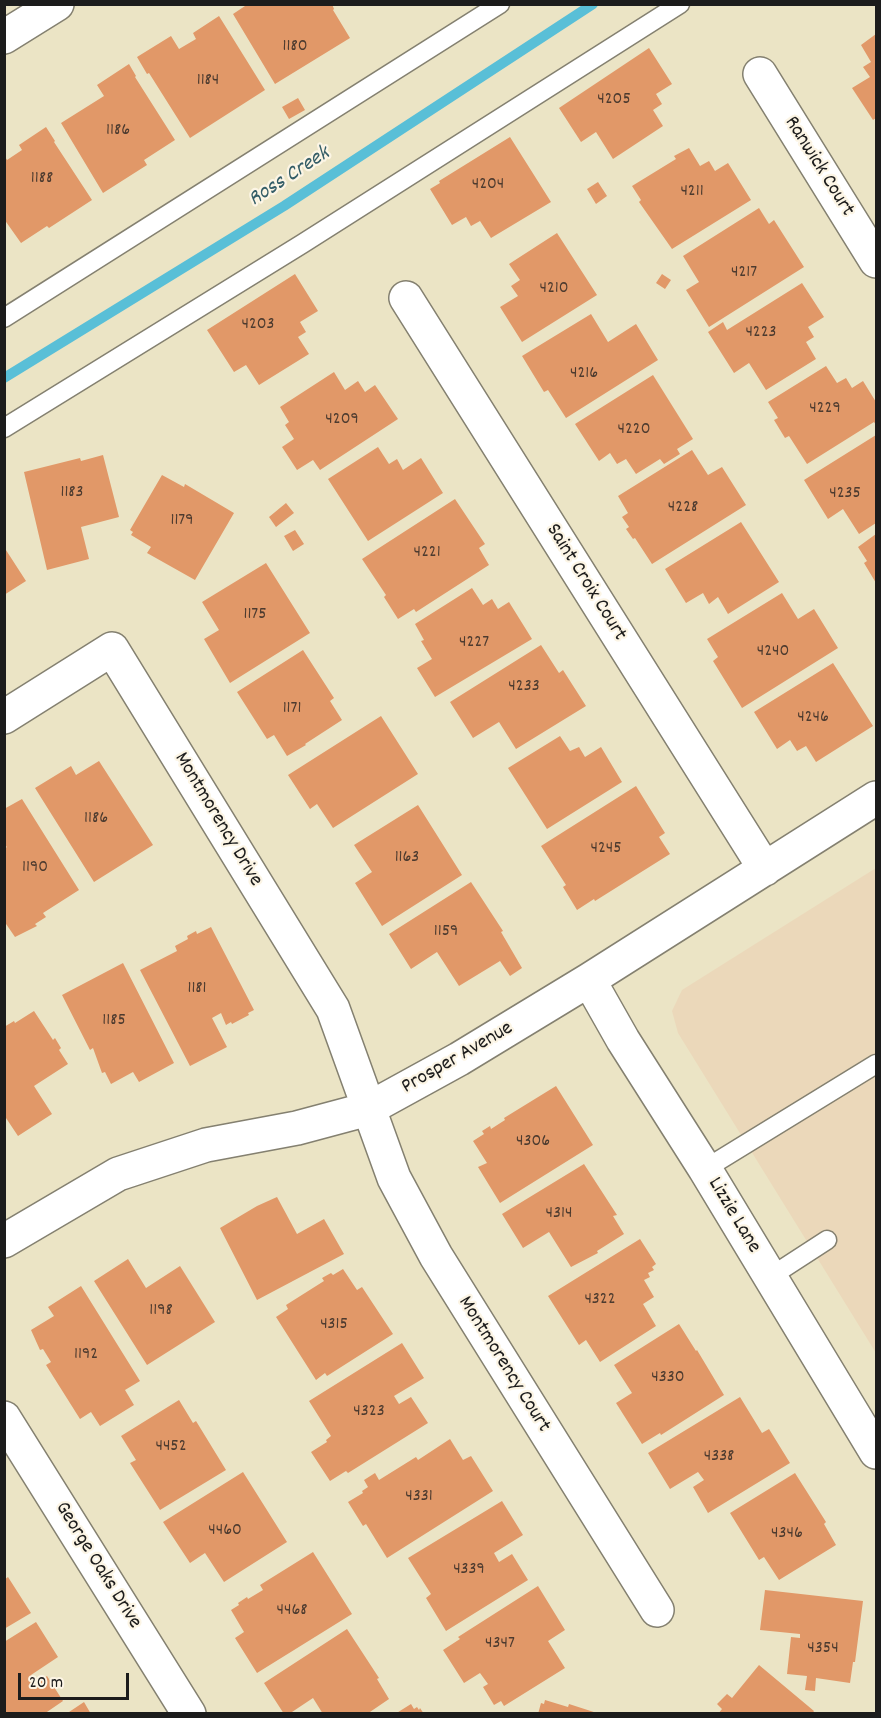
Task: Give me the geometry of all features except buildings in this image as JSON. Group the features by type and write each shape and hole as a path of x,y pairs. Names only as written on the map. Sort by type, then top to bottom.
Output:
{"street":[{"path":"4,38 57,4"},
{"name":"Ranwick Court","path":"760,74 876,261"},
{"name":"Saint Croix Court","path":"406,298 765,869"},
{"name":"Montmorency Drive","path":"4,717 112,649 333,1010 368,1109"},
{"name":"Prosper Avenue","path":"4,1241 118,1174 206,1145 297,1128 368,1109 459,1059 589,980 876,798"},
{"name":"Lizzie Lane","path":"589,980 623,1040 705,1169 876,1452"},
{"name":"Montmorency Court","path":"368,1109 394,1178 436,1256 657,1610"},
{"name":"George Oaks Drive","path":"4,1418 189,1713"}],"lane":[{"path":"4,318 500,4"},
{"path":"4,428 312,238 680,4"},
{"path":"705,1169 876,1064"},
{"path":"770,1277 827,1240"}],"shaded area":[{"path":"876,868 876,1353 678,1033 672,1011 682,990"}],"waterway":[{"name":"Ross Creek","path":"4,378 284,206 593,4"}]}
